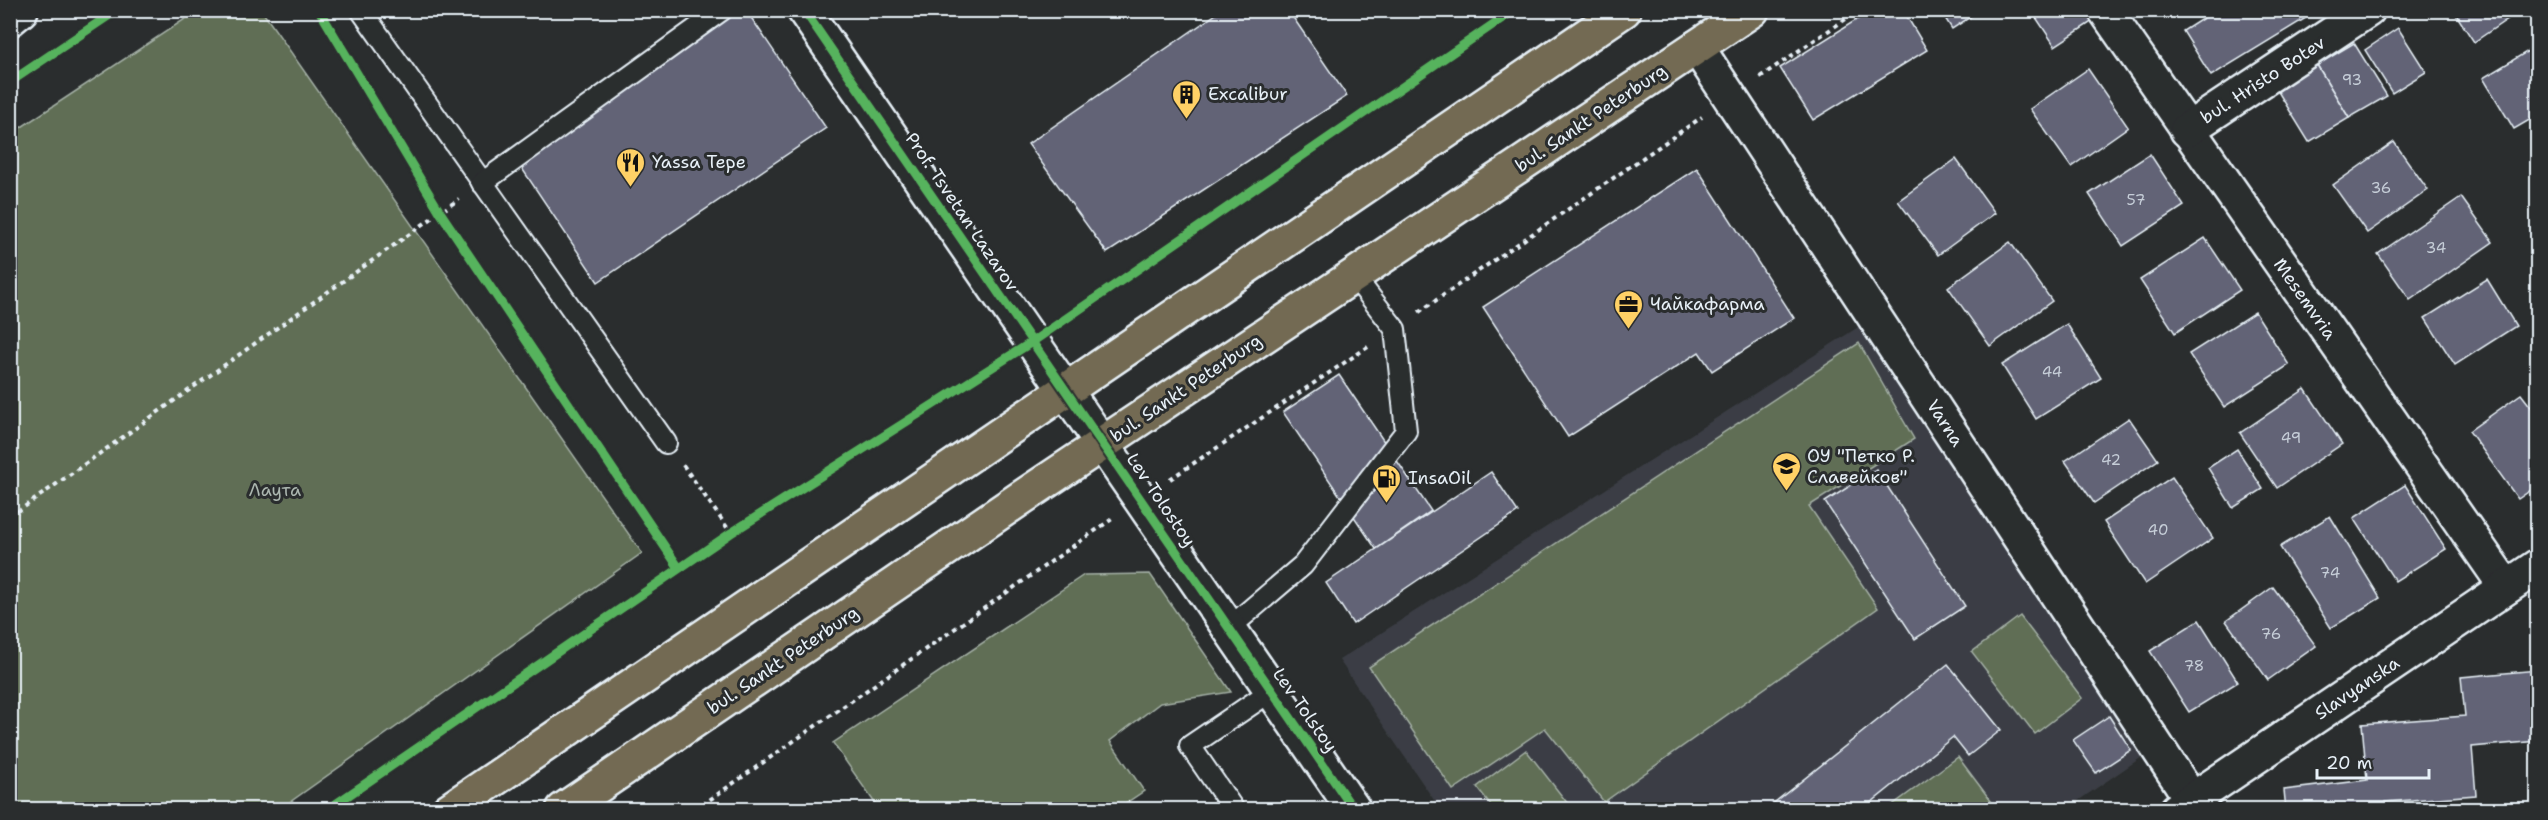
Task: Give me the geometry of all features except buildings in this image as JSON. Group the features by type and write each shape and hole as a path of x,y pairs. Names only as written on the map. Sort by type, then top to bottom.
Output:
{"main road":[{"path":"449,810 1624,10"},
{"name":"bul. Sankt Peterburg","path":"563,810 1103,444 1752,10"}],"street":[{"path":"10,19 21,10"},
{"name":"Prof. Tsvetan Lazarov","path":"804,10 1065,391"},
{"name":"Mesemvria","path":"2105,10 2505,587"},
{"name":"bul. Hristo Botev","path":"2187,130 2368,10"},
{"name":"Varna","path":"1697,47 2184,805"},
{"name":"Lev Tolostoy","path":"1065,391 1228,629"},
{"name":"Slavyanska","path":"2184,805 2538,566"},
{"name":"Lev Tolstoy","path":"1228,629 1354,810"}],"lane":[{"path":"361,10 666,443"},
{"path":"482,183 722,10"},
{"path":"1228,629 1303,565 1406,431 1395,329 1354,276"},
{"path":"1234,810 1190,746 1271,691"}],"path":[{"path":"694,810 1140,499 1395,329 1859,10"},
{"path":"10,516 482,183"},
{"path":"434,202 447,222"},
{"path":"666,443 731,533"},
{"path":"723,539 741,526"}],"shaded area":[{"name":"ОУ \"Петко Р. Славейков\"","path":"1863,324 2142,757 2066,809 1440,809 1339,660"}],"green space":[{"name":"Лаута","path":"197,11 262,11 642,553 280,809 11,809 11,134"},
{"path":"1859,343 1914,439 1809,506 1878,608 1604,802 1545,728 1453,790 1369,667"},
{"path":"1150,574 1231,692 1160,703 1110,741 1144,791 1117,809 879,809 833,743 1084,575"},
{"path":"2020,616 2082,698 2035,734 1972,652"},
{"path":"1526,750 1572,809 1494,809 1477,787"},
{"path":"1958,757 1997,809 1887,809"}],"cycle path":[{"path":"10,82 117,10"},
{"path":"319,10 440,212 679,568"},
{"path":"804,10 1354,810"},
{"path":"327,810 731,533 1032,342 1514,10"}],"place":[{"name":"Excalibur","path":"1187,120"},
{"name":"Yassa Tepe","path":"631,188"},
{"name":"Чайкафарма","path":"1629,330"},
{"name":"ОУ \"Петко Р. Славейков\"","path":"1786,492"},
{"name":"InsaOil","path":"1387,504"}]}
